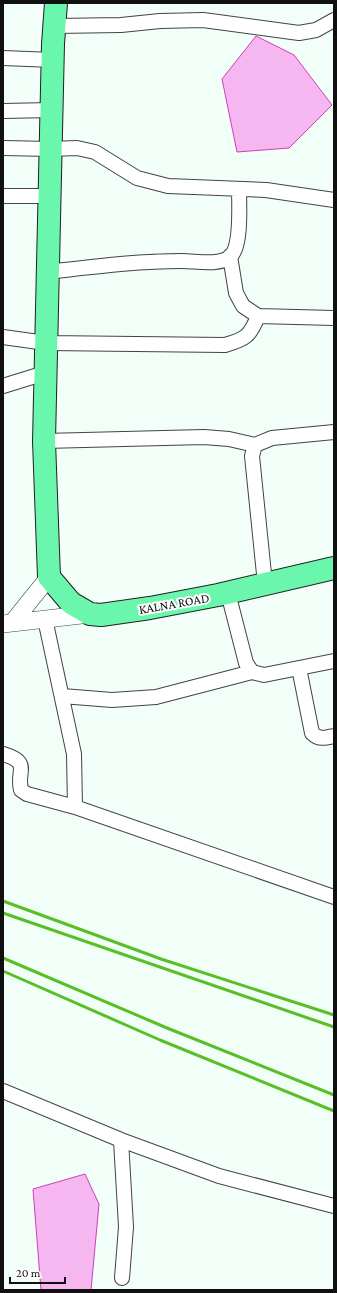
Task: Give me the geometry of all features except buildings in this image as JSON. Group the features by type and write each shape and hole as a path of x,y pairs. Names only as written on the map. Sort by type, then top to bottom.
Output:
{"main road":[{"path":"56,3 53,60 44,441 49,577 71,603 90,614"},
{"name":"KALNA ROAD","path":"90,614 100,615 150,608 228,593 334,568"}],"street":[{"path":"55,26 121,25 160,21 203,20 299,33 316,30 334,20"},
{"path":"3,58 53,60"},
{"path":"3,111 52,110"},
{"path":"3,148 77,148 95,152 136,178 168,186 266,190 334,200"},
{"path":"48,272 125,263 161,261 219,261 230,256 238,244 239,189"},
{"path":"3,196 50,196"},
{"path":"230,256 236,293 243,306 258,316 334,318"},
{"path":"3,337 46,343 225,345 242,340 252,331 258,316"},
{"path":"3,386 45,373"},
{"path":"44,441 204,437 229,439 255,445 272,438 334,432"},
{"path":"255,445 252,456 265,584"},
{"name":"KALNA ROAD","path":"8,623 49,577"},
{"path":"228,593 246,663 252,672"},
{"name":"KALNA ROAD","path":"8,623 90,614"},
{"path":"45,619 74,754 75,807"},
{"path":"62,696 112,700 156,697 252,672 264,675 334,661"},
{"path":"299,668 312,734 316,737 322,738 334,736"},
{"path":"3,754 16,758 20,763 22,771 19,783 21,790 27,794 75,807 81,811 334,897"},
{"path":"3,1091 121,1140 219,1176 334,1206"},
{"path":"121,1140 126,1227 122,1278"}],"shaded area":[{"path":"256,36 294,55 332,105 289,148 237,152 222,79"},
{"path":"85,1174 99,1204 91,1290 41,1290 33,1189"}],"railway":[{"path":"3,901 161,959 334,1015"},
{"path":"3,913 334,1027"},
{"path":"3,958 167,1028 334,1095"},
{"path":"3,971 160,1040 334,1111"}]}
